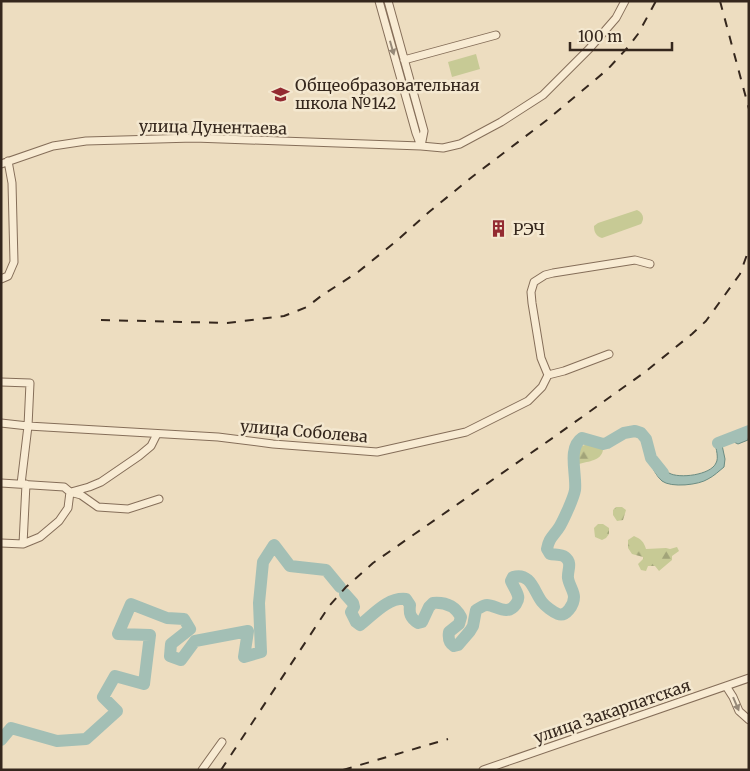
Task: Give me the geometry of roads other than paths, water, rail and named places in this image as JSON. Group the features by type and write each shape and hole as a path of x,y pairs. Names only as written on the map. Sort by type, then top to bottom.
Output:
{"street":[{"path":"379,1 421,146"},
{"path":"388,1 424,131 421,146"},
{"name":"улица Дунентаева","path":"1,279 8,276 14,262 12,183 5,162 53,146 86,141 194,138 443,148 460,144 501,122 543,95 589,49 616,18 625,1"},
{"path":"404,60 496,35"},
{"path":"609,354 564,371 548,374 541,358 532,304 531,292 534,282 545,275 554,273 635,260 650,264"},
{"name":"улица Соболева","path":"1,423 218,437 273,444 377,452 466,432 528,402 542,387 548,374"},
{"path":"1,382 30,383 24,484 23,544"},
{"path":"70,492 101,482 139,456 150,446 157,434"},
{"path":"1,482 64,487 70,492 81,495 98,508 128,509 160,499"},
{"path":"1,543 23,544 40,537 59,522 68,508 70,492"},
{"name":"улица Закарпатская","path":"483,770 749,678"},
{"path":"726,686 734,697 739,711 749,720"},
{"path":"202,770 222,742"}],"water":[{"path":"749,434 748,440 738,444 726,441 722,445 725,459 724,467 710,478 698,483 678,485 666,483 658,477 649,461 655,459 661,467 674,475 687,476 702,473 713,467 717,461 715,443 718,440 724,437 738,437"}],"waterway":[{"path":"345,594 353,603 354,607 351,612 356,622 360,625 387,603 399,599 406,599 410,605 411,615 418,623 422,622 433,603 442,603 449,606 456,610 461,617 459,624 449,632 449,640 454,646 458,645 470,631 473,626 476,610 487,605 505,610 513,608 518,600 517,592 511,581 513,577 524,577 545,605 558,614 564,614 571,607 574,600 568,578 569,562 563,556 550,554 547,549 550,539 564,518 575,490 574,455 577,442 582,438 603,444 624,433 635,431 641,433 646,439 651,458 663,473"},
{"path":"718,443 749,431"},
{"path":"1,740 11,728 57,741 86,739 117,711 103,697 115,676 144,684 150,635 118,634 131,604 167,618 184,619 190,629 171,644 170,656 181,660 195,641 248,631 244,657 261,652 259,603 263,562 274,545 290,566 326,570 340,587"}],"railway":[{"path":"101,320 227,323 284,316 307,307 358,272 472,177 547,120 608,69 638,34 656,1"},
{"path":"720,1 749,109"},
{"path":"221,770 330,605 346,587 373,563 645,372 692,334 706,321 740,274 749,249"},
{"path":"343,770 448,739"}],"place":[{"name":"Общеобразовательная школа №142","path":"281,94"},
{"name":"РЭЧ","path":"499,229"}]}
